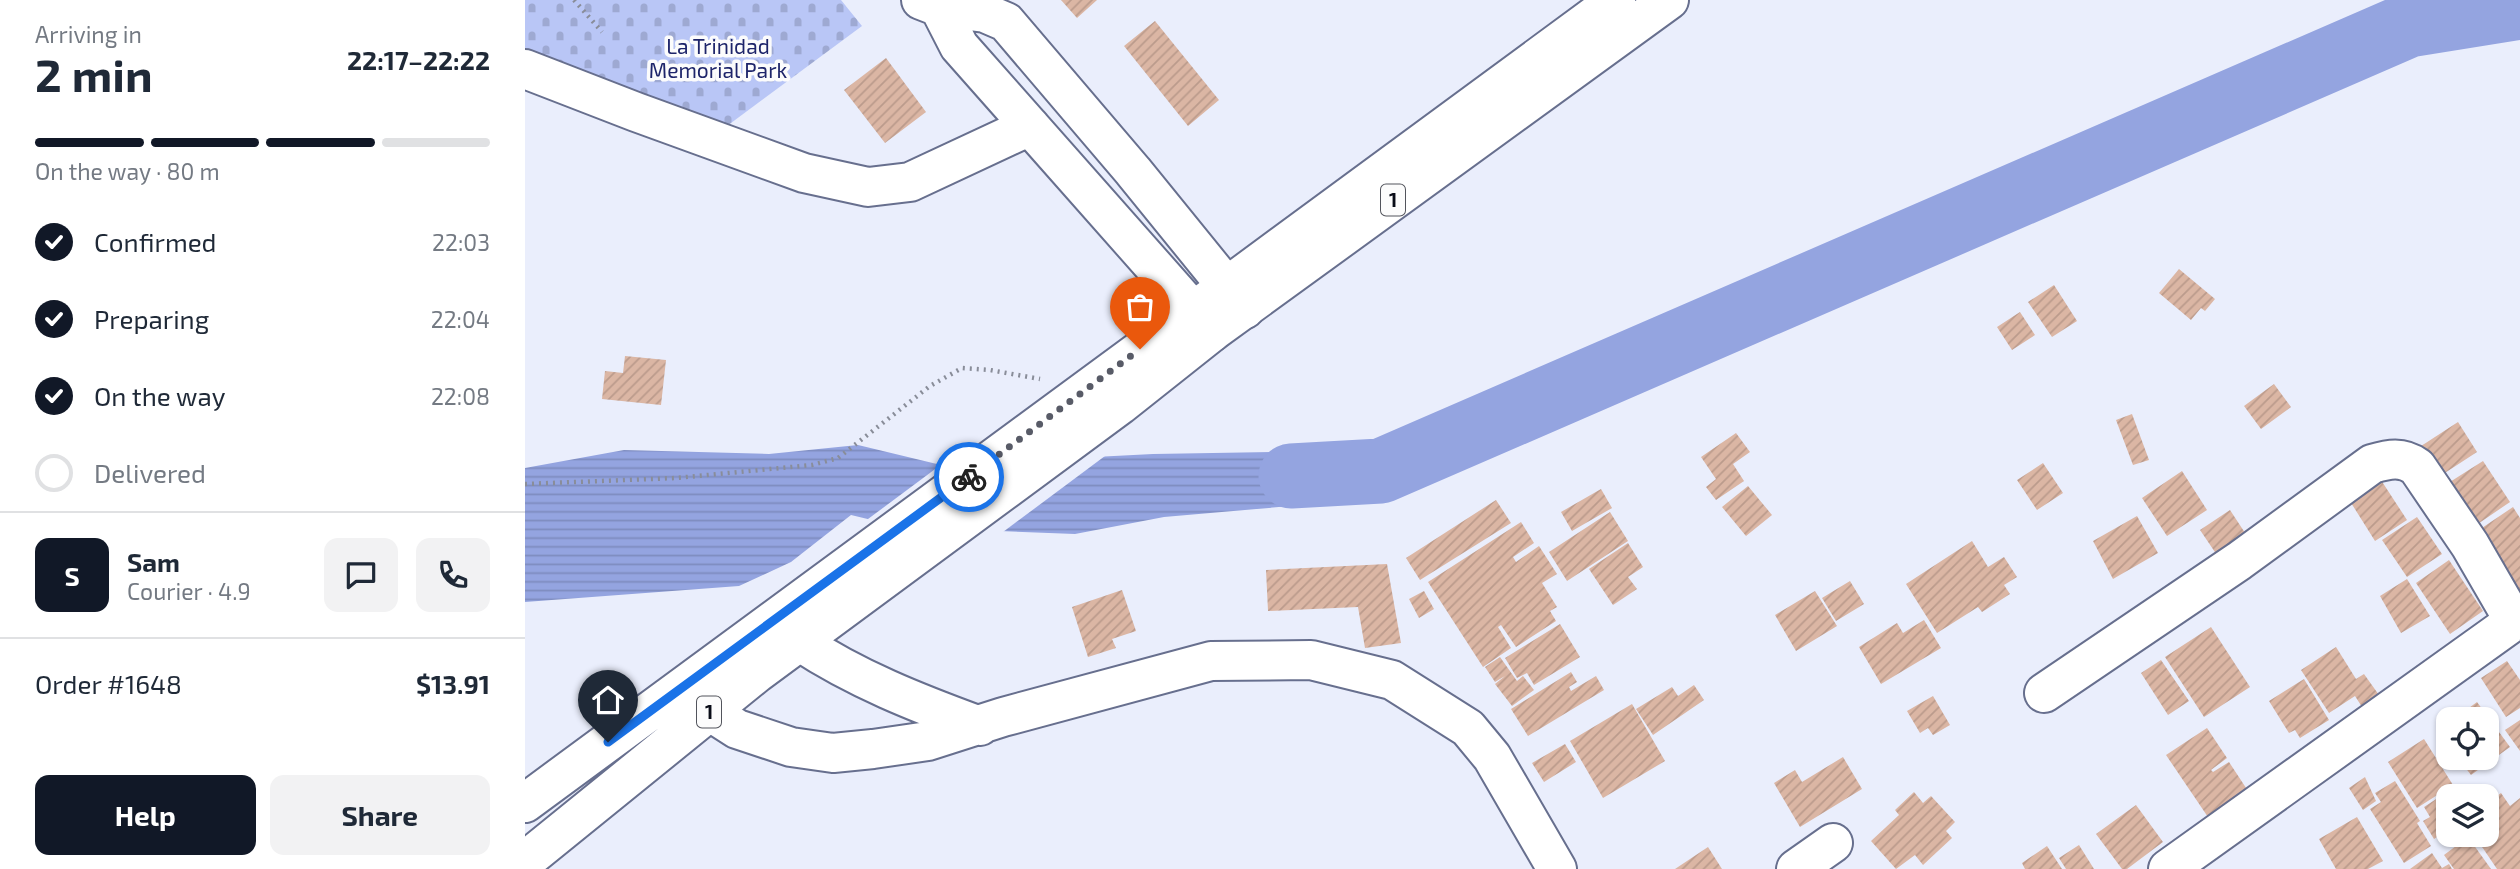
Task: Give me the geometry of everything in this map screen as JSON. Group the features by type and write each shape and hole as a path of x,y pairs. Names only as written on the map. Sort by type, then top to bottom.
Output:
{"main road":[{"name":"1","path":"1237,297 1615,0"},
{"name":"1","path":"525,803 847,568 1669,0"},
{"path":"930,4 985,13 1006,22 1237,297"},
{"path":"930,4 959,46 1203,321"},
{"path":"525,69 636,113 804,173 868,187 910,182 1092,123"},
{"name":"1","path":"525,862 757,673 898,569 1092,399"},
{"path":"2044,693 2239,561 2372,464 2389,459 2410,462 2417,467 2517,619 2168,869"},
{"path":"800,642 859,677 923,706 979,726"},
{"path":"709,711 737,729 791,747 832,752 873,749 928,741 1003,717 1211,661 1311,660 1392,680 1468,728 1492,757 1557,869"},
{"path":"1796,869 1833,842"}],"path":[{"path":"574,0 602,32"},
{"path":"525,484 675,478 812,465 838,458 930,386 962,368 990,370 1092,399"}],"green space":[{"name":"La Trinidad Memorial Park","path":"525,0 841,0 862,26 727,126 525,48"}],"shaded area":[{"path":"1356,441 1381,471 1349,501 1164,517 1075,534 901,527 851,515 791,562 739,586 525,602 525,468 624,450 769,454 858,445 941,465 1153,454 1279,452"}],"pier":[{"path":"1109,453 999,535 901,531 864,522 946,461"}],"building":[{"path":"1061,0 1097,0 1077,18"},
{"path":"1155,21 1219,100 1188,126 1124,46"},
{"path":"886,58 926,112 885,143 844,90"},
{"path":"2179,269 2215,299 2205,311 2201,308 2191,320 2159,293"},
{"path":"2054,285 2077,321 2052,337 2028,302"},
{"path":"2020,312 2035,335 2012,350 1997,327"},
{"path":"625,356 666,360 661,405 602,399 605,371 623,373"},
{"path":"2274,384 2291,407 2261,429 2244,406"},
{"path":"2132,414 2149,460 2133,465 2116,420"},
{"path":"2458,422 2477,452 2434,480 2415,450"},
{"path":"1736,433 1750,452 1733,464 1744,481 1716,500 1706,487 1716,479 1701,457"},
{"path":"2483,461 2510,502 2469,530 2442,487"},
{"path":"2043,463 2063,493 2037,510 2017,480"},
{"path":"2182,471 2207,510 2167,536 2142,498"},
{"path":"2379,477 2407,520 2375,541 2348,498"},
{"path":"1748,486 1772,515 1746,536 1722,507"},
{"path":"1601,489 1612,508 1572,531 1561,512"},
{"path":"1496,500 1511,523 1420,580 1406,558"},
{"path":"2513,507 2520,518 2520,600 2476,532"},
{"path":"2230,510 2251,542 2221,561 2200,530"},
{"path":"1610,512 1628,541 1567,581 1549,552"},
{"path":"2137,516 2158,553 2113,579 2093,541"},
{"path":"2417,517 2442,554 2407,577 2382,540"},
{"path":"1521,522 1534,543 1513,557 1516,562 1539,546 1557,574 1542,583 1557,607 1550,611 1556,621 1516,647 1501,625 1498,627 1511,648 1483,667 1428,582"},
{"path":"1972,541 1988,567 2004,557 2017,577 2004,585 2010,594 1982,612 1978,607 1937,633 1906,584"},
{"path":"1628,543 1643,567 1628,577 1637,589 1613,605 1589,569"},
{"path":"2449,560 2483,611 2450,634 2416,583"},
{"path":"1387,564 1401,643 1365,648 1358,607 1268,611 1266,570"},
{"path":"2407,579 2430,616 2401,633 2380,596"},
{"path":"1850,581 1864,604 1836,621 1822,598"},
{"path":"1122,590 1136,631 1112,639 1116,648 1088,657 1072,607"},
{"path":"1424,591 1434,609 1419,618 1409,599"},
{"path":"1815,591 1837,626 1796,651 1775,615"},
{"path":"1924,620 1941,648 1881,684 1859,647 1897,623 1903,633"},
{"path":"1560,624 1580,657 1534,685 1527,673 1517,678 1505,658"},
{"path":"2211,627 2250,687 2204,717 2165,657"},
{"path":"2336,647 2356,679 2364,674 2379,695 2362,707 2355,696 2329,713 2301,670"},
{"path":"1500,657 1517,681 1523,676 1534,690 1512,706 1495,684 1505,676 1495,682 1485,667"},
{"path":"2161,660 2189,701 2168,715 2141,673"},
{"path":"2507,661 2520,680 2520,708 2506,717 2481,678"},
{"path":"1571,672 1577,682 1569,687 1571,691 1596,676 1604,690 1528,736 1511,709"},
{"path":"2304,679 2329,720 2300,738 2295,730 2289,733 2269,701"},
{"path":"1694,685 1704,700 1653,735 1636,709 1672,687 1678,696"},
{"path":"1933,696 1950,725 1933,735 1928,728 1920,733 1907,711"},
{"path":"1632,704 1665,761 1603,798 1570,741"},
{"path":"2520,720 2520,751 2505,730"},
{"path":"2207,728 2227,758 2211,770 2213,772 2229,762 2252,797 2212,823 2166,755"},
{"path":"2499,732 2510,747 2499,755"},
{"path":"2424,739 2436,758 2436,770 2444,770 2452,784 2436,784 2436,796 2417,808 2388,762"},
{"path":"1565,744 1576,762 1544,782 1532,763"},
{"path":"1843,757 1862,789 1800,827 1774,783 1795,770 1802,782"},
{"path":"2365,777 2376,801 2363,810 2349,788"},
{"path":"2395,781 2420,821 2417,823 2431,846 2404,863 2370,809 2381,802 2375,793"},
{"path":"1914,792 1923,803 1931,796 1955,822 1946,831 1952,838 1923,865 1915,855 1896,869 1871,841 1899,815 1895,810"},
{"path":"2501,793 2510,806 2520,798 2520,869 2497,869 2482,847 2499,847"},
{"path":"2436,799 2434,839 2423,821 2430,817 2424,807"},
{"path":"2136,805 2163,842 2127,869 2122,869 2096,834"},
{"path":"2357,817 2383,861 2368,869 2336,869 2319,839"},
{"path":"2079,845 2094,869 2066,869 2059,858"},
{"path":"2047,846 2062,869 2025,869 2022,863"},
{"path":"1708,847 1722,869 1675,869"},
{"path":"2455,847 2475,847 2491,869 2454,869 2444,855"},
{"path":"2432,853 2442,868 2449,864 2452,869 2410,869"}],"waterway":[{"path":"1291,476 1381,471 2409,25 2520,7"}],"way so far":[{"path":"969,477 1140,349"}],"route":[{"path":"608,742 969,477"}]}
